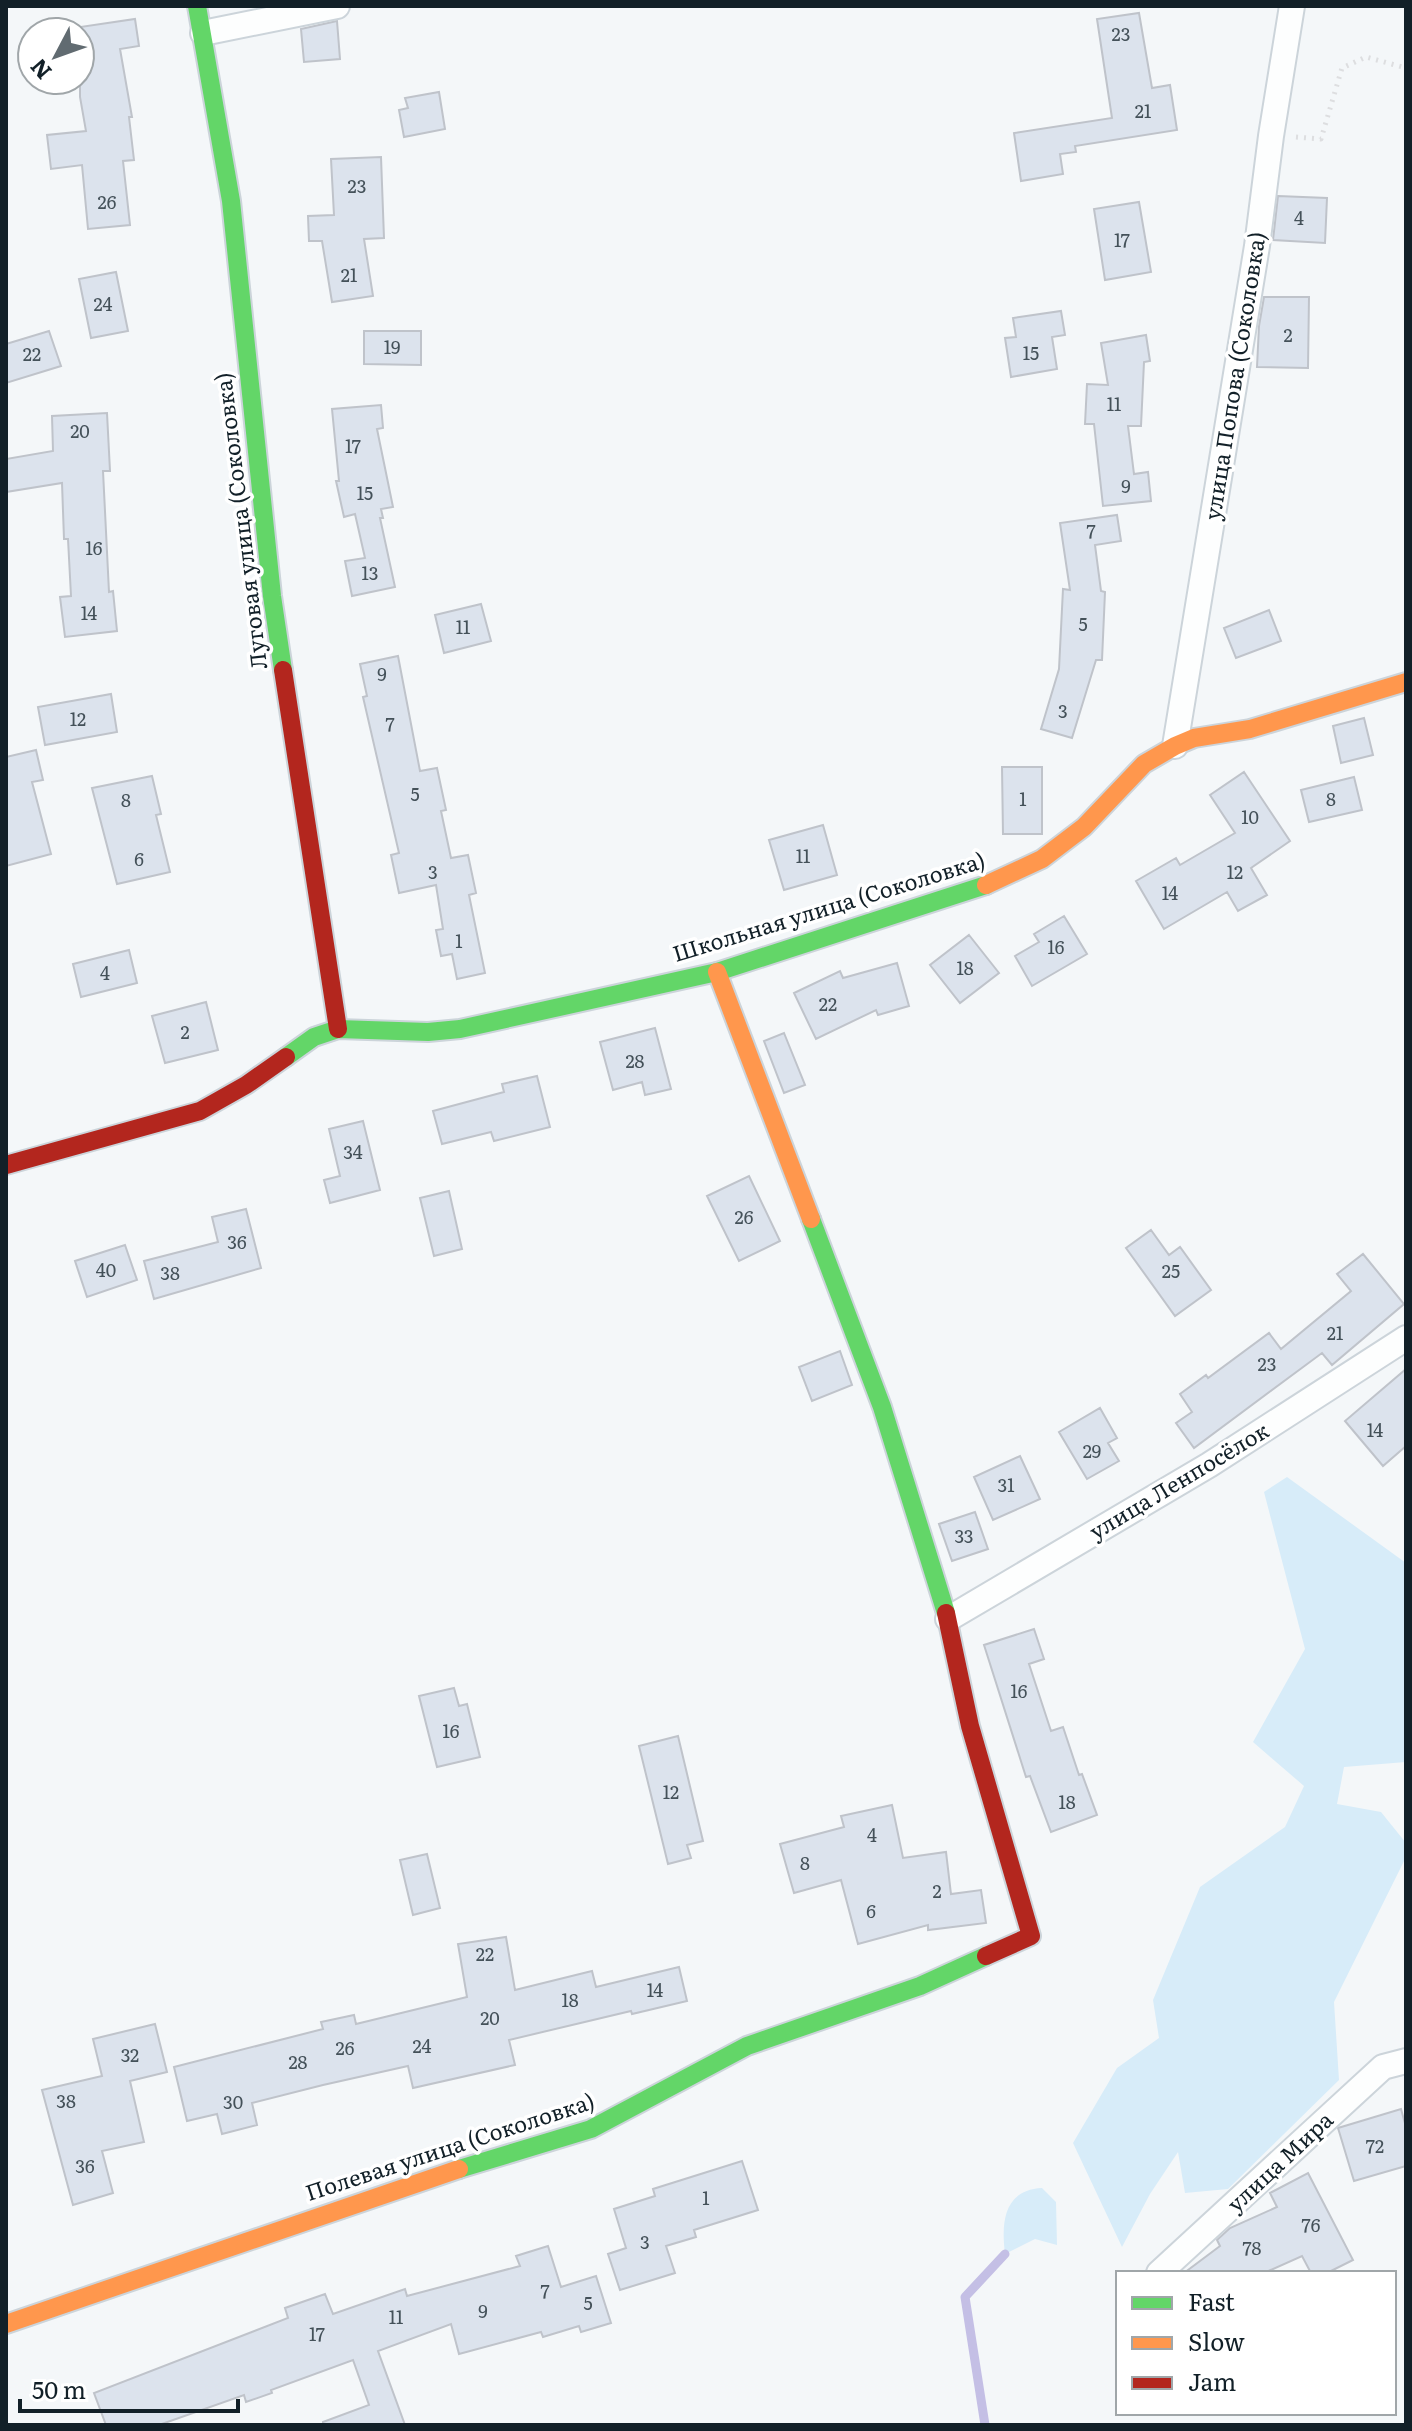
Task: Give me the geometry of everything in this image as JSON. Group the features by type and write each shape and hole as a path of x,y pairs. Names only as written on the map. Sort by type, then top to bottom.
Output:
{"street":[{"name":"Луговая улица (Соколовка)","path":"197,6 231,201 272,596 338,1029"},
{"path":"203,33 337,6"},
{"name":"улица Попова (Соколовка)","path":"1175,746 1255,262 1292,6"},
{"name":"Школьная улица (Соколовка)","path":"6,1165 200,1111 246,1085 314,1037 338,1029 428,1032 460,1029 717,972 982,887 1042,859 1084,827 1144,764 1175,746 1194,738 1250,729 1406,682"},
{"path":"717,972 882,1407 948,1619"},
{"name":"улица Ленпосёлок","path":"948,1619 1209,1465 1406,1338"},
{"name":"Полевая улица (Соколовка)","path":"6,2324 434,2177 591,2129 747,2046 920,1986 1031,1936 970,1726 948,1619"},
{"name":"улица Мира","path":"1161,2271 1383,2067 1406,2061"}],"path":[{"path":"1271,136 1321,139 1342,68 1366,57 1406,68"}],"shaded area":[{"path":"1287,1477 1406,1563 1406,1762 1344,1767 1337,1804 1381,1812 1406,1843 1406,1857 1334,2002 1339,2080 1228,2189 1185,2193 1178,2152 1150,2194 1122,2247 1073,2143 1117,2068 1159,2038 1153,2000 1200,1887 1285,1827 1304,1786 1253,1742 1305,1649 1264,1492"},
{"path":"1042,2188 1056,2202 1057,2245 1035,2239 1005,2254 1005,2220 1013,2201 1029,2190"}],"building":[{"path":"1139,13 1152,88 1170,85 1177,130 1075,146 1076,152 1060,154 1063,174 1021,181 1014,133 1112,118 1097,19"},
{"path":"135,19 139,46 120,49 132,117 129,117 134,160 123,161 130,225 88,229 82,165 51,169 47,135 86,131 80,96 96,96 96,25"},
{"path":"337,21 340,59 304,62 301,29"},
{"path":"439,92 445,129 404,137 399,110 408,108 405,98"},
{"path":"381,157 384,238 364,239 373,296 332,302 322,241 309,241 308,216 334,215 331,159"},
{"path":"1278,196 1327,198 1325,243 1273,240"},
{"path":"1139,202 1151,272 1105,280 1094,209"},
{"path":"116,272 128,331 91,338 79,279"},
{"path":"1264,297 1309,297 1308,368 1257,367"},
{"path":"1061,311 1065,335 1052,337 1057,369 1011,377 1005,338 1016,337 1013,318"},
{"path":"49,331 61,366 6,383 6,344"},
{"path":"364,331 421,331 421,365 364,364"},
{"path":"1146,335 1150,361 1144,362 1141,426 1128,426 1134,474 1148,472 1151,501 1103,506 1094,424 1085,424 1087,384 1108,385 1101,343"},
{"path":"381,405 383,428 377,429 393,507 381,509 383,518 380,518 395,587 352,596 345,561 365,558 355,514 344,517 336,481 339,481 332,409"},
{"path":"107,413 110,471 103,471 109,592 113,591 117,631 65,637 60,597 71,596 68,539 64,539 62,483 6,492 6,459 53,451 52,416"},
{"path":"1117,515 1121,541 1095,545 1101,591 1105,592 1102,660 1096,660 1072,738 1041,729 1059,669 1063,589 1070,590 1060,523"},
{"path":"481,604 491,641 444,653 435,615"},
{"path":"1269,610 1281,641 1236,658 1224,628"},
{"path":"398,656 420,771 437,768 446,810 441,811 451,858 468,855 476,893 469,895 485,973 457,979 452,954 441,956 436,930 443,929 436,885 399,893 391,855 399,853 363,697 367,696 360,664"},
{"path":"111,694 117,732 45,745 38,707"},
{"path":"1364,718 1373,755 1341,763 1333,726"},
{"path":"36,750 43,780 32,782 51,854 6,866 6,757"},
{"path":"1002,767 1042,767 1042,834 1003,834"},
{"path":"1244,772 1290,841 1251,868 1267,895 1238,911 1227,892 1164,929 1136,881 1176,858 1180,865 1235,833 1210,795"},
{"path":"152,776 161,814 156,815 170,872 117,884 92,788"},
{"path":"1354,777 1362,810 1309,822 1301,790"},
{"path":"823,825 837,875 784,890 769,840"},
{"path":"1064,916 1087,954 1032,986 1015,956 1039,942 1034,934"},
{"path":"969,935 999,973 960,1003 930,965"},
{"path":"129,950 137,983 81,997 73,964"},
{"path":"897,963 909,1006 878,1015 876,1010 816,1039 794,993 840,971 843,978"},
{"path":"206,1002 218,1050 165,1063 152,1016"},
{"path":"655,1028 671,1089 645,1095 642,1082 613,1090 600,1042"},
{"path":"784,1033 805,1085 784,1093 764,1041"},
{"path":"537,1076 550,1127 494,1141 491,1132 442,1144 433,1111 504,1092 502,1084"},
{"path":"363,1121 380,1190 330,1203 324,1180 340,1176 329,1129"},
{"path":"749,1176 780,1241 739,1261 707,1196"},
{"path":"449,1191 462,1249 434,1256 420,1198"},
{"path":"246,1209 261,1268 154,1299 144,1261 218,1242 212,1217"},
{"path":"1151,1230 1169,1255 1180,1247 1211,1290 1175,1316 1126,1248"},
{"path":"125,1245 137,1280 87,1297 75,1261"},
{"path":"1363,1254 1404,1304 1332,1365 1322,1353 1194,1448 1176,1423 1192,1412 1180,1394 1206,1375 1208,1378 1269,1333 1281,1349 1351,1291 1337,1274"},
{"path":"840,1351 852,1385 812,1401 799,1367"},
{"path":"1406,1369 1406,1446 1383,1466 1345,1421"},
{"path":"1100,1408 1117,1438 1108,1443 1119,1461 1087,1479 1059,1432"},
{"path":"1020,1456 1040,1499 993,1520 974,1477"},
{"path":"975,1512 988,1549 952,1561 939,1524"},
{"path":"1034,1629 1044,1659 1029,1664 1051,1731 1063,1727 1097,1815 1051,1832 1030,1776 1026,1777 984,1645"},
{"path":"454,1688 459,1706 467,1704 480,1757 437,1767 419,1696"},
{"path":"678,1736 703,1841 687,1845 691,1858 668,1864 639,1746"},
{"path":"892,1805 903,1858 946,1852 951,1894 981,1890 986,1923 928,1930 928,1925 858,1944 841,1880 794,1893 780,1844 844,1827 841,1816"},
{"path":"427,1854 440,1908 413,1915 400,1860"},
{"path":"506,1937 515,1990 592,1971 596,1987 679,1967 687,2001 509,2040 515,2065 413,2088 408,2066 323,2085 252,2103 257,2125 222,2134 217,2114 187,2121 174,2067 323,2029 321,2022 354,2015 356,2024 467,1997 458,1944"},
{"path":"155,2024 167,2072 130,2081 144,2142 102,2151 113,2193 73,2205 42,2090 102,2076 93,2039"},
{"path":"1401,2109 1406,2127 1406,2166 1354,2181 1338,2128"},
{"path":"742,2161 758,2210 694,2230 696,2237 666,2246 675,2273 620,2290 608,2254 626,2248 614,2209 655,2196 653,2189"},
{"path":"1308,2173 1353,2260 1331,2271 1310,2271 1302,2256 1268,2271 1187,2271 1220,2246 1217,2240 1230,2228 1277,2207 1270,2193"},
{"path":"548,2246 561,2287 596,2276 611,2323 581,2332 579,2326 543,2337 541,2332 459,2354 451,2324 378,2351 405,2425 323,2425 323,2422 369,2405 353,2360 246,2402 244,2395 159,2425 106,2425 94,2393 288,2318 285,2308 325,2294 333,2314 405,2289 407,2296 520,2266 516,2256"}],"waterway":[{"path":"985,2425 965,2297 1005,2254"}],"traffic: fast":[{"path":"197,6 231,201 272,596 283,670"},
{"path":"286,1057 314,1037 338,1029 428,1032 460,1029 717,972 986,885"},
{"path":"811,1219 882,1407 946,1613"},
{"path":"459,2169 591,2129 747,2046 920,1986 986,1956"}],"traffic: slow":[{"path":"986,885 1042,859 1084,827 1144,764 1175,746 1194,738 1250,729 1406,682"},
{"path":"717,972 811,1219"},
{"path":"6,2324 459,2169"}],"traffic: jam":[{"path":"283,670 338,1029"},
{"path":"6,1165 200,1111 246,1085 286,1057"},
{"path":"946,1613 970,1726 1031,1936 986,1956"}]}
